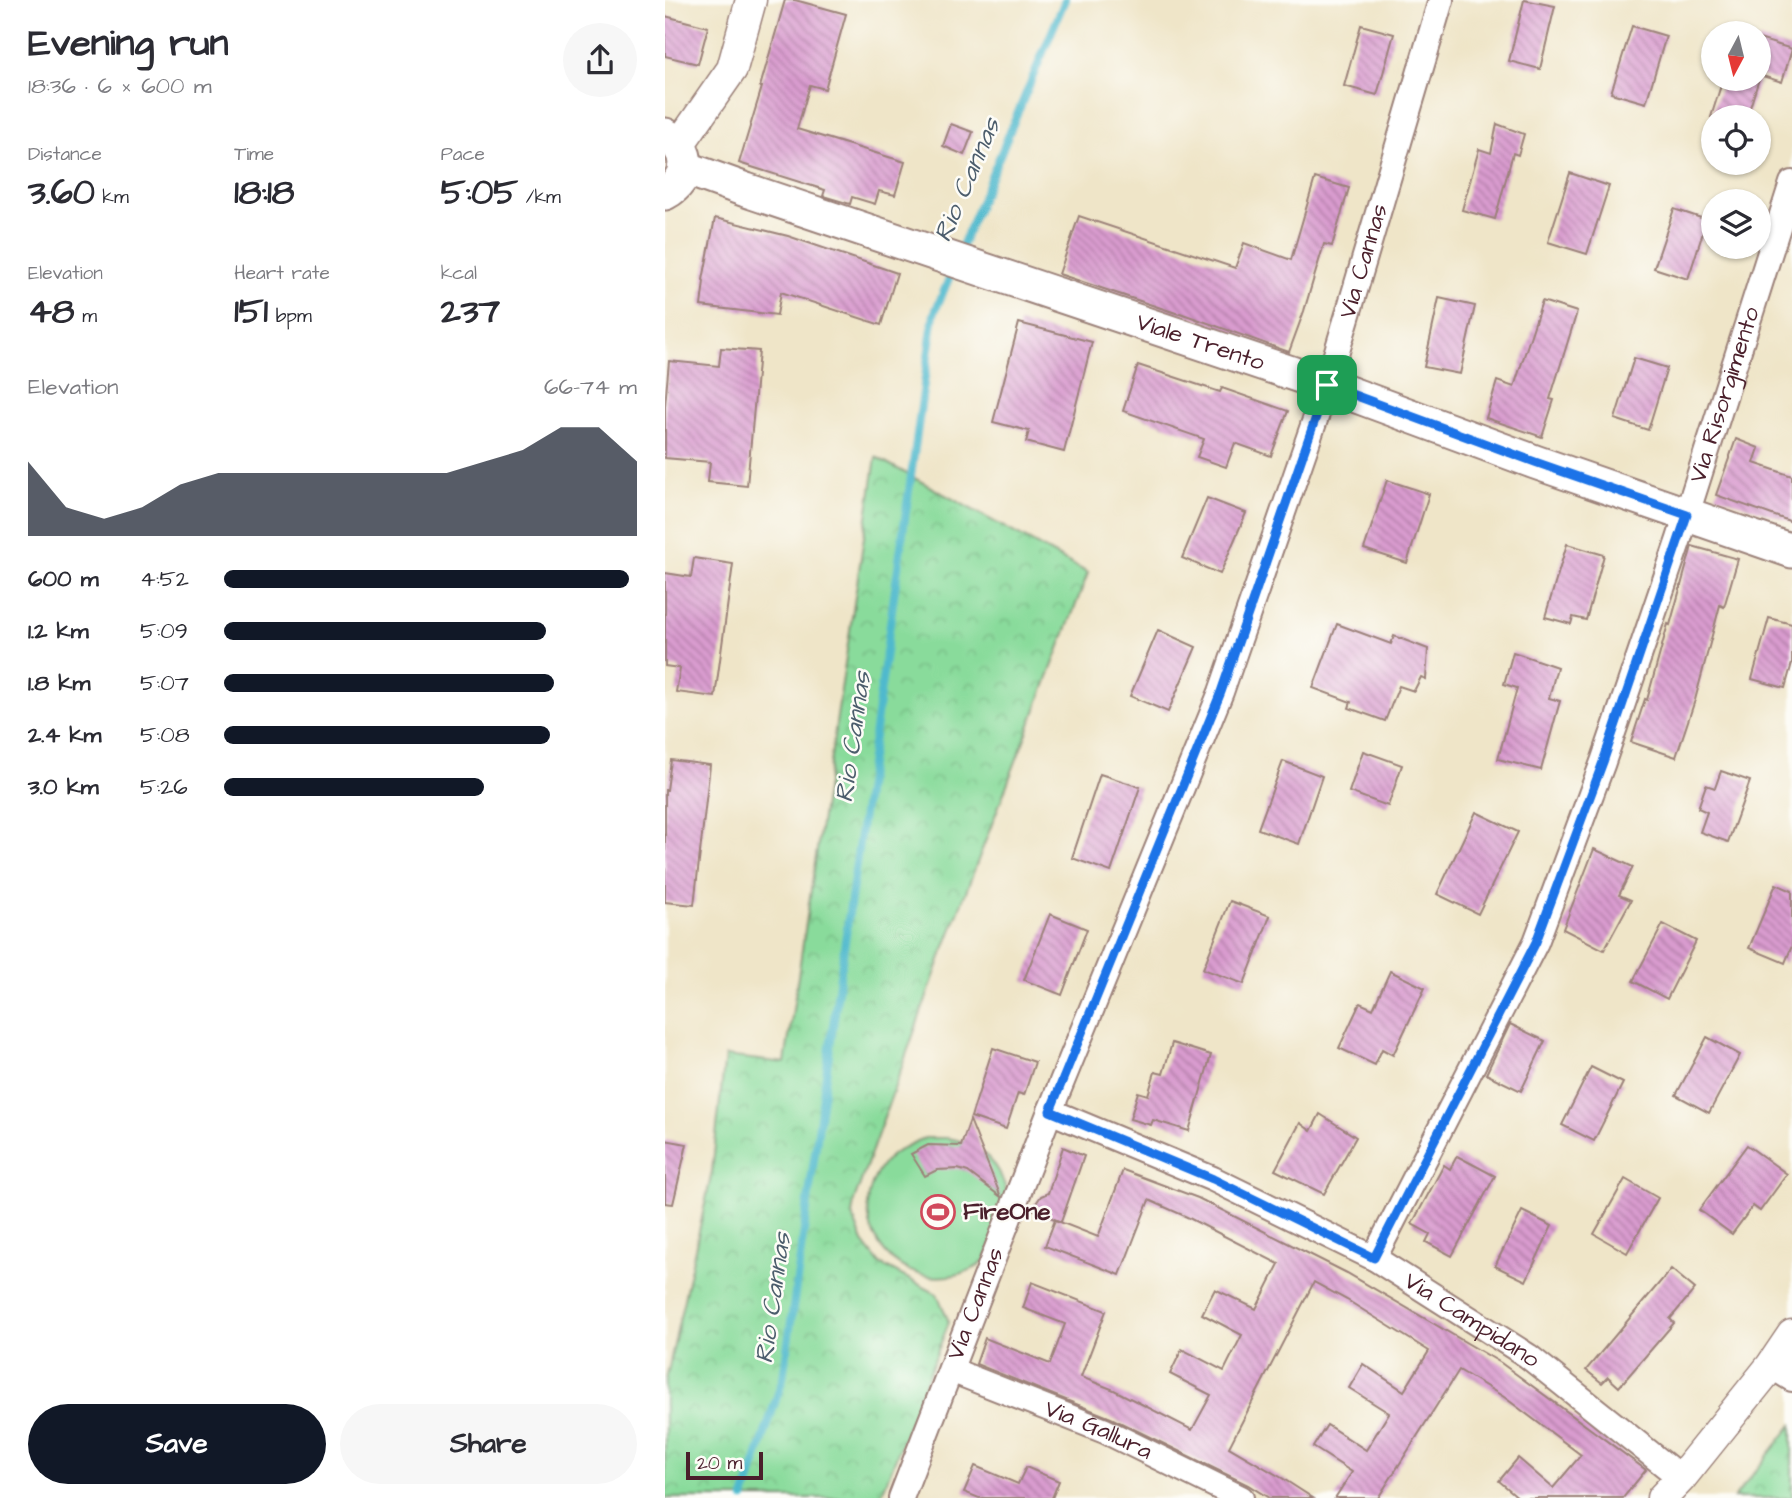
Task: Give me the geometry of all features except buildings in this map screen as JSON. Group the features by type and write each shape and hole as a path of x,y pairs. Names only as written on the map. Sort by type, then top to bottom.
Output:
{"main road":[{"name":"Viale Trento","path":"673,160 746,190 1327,385 1535,462 1792,551"}],"street":[{"path":"673,160 732,69 751,0"},
{"name":"Via Cannas","path":"901,1498 1050,1111 1221,692 1327,385 1441,0"},
{"name":"Via Risorgimento","path":"1374,1258 1536,942 1603,762 1687,515 1792,183"},
{"name":"Via Campidano","path":"1050,1111 1213,1179 1374,1258 1528,1356 1672,1488"},
{"path":"1672,1488 1781,1373 1792,1335"},
{"name":"Via Gallura","path":"951,1370 1105,1431 1241,1498"}],"green space":[{"path":"876,457 1088,573 941,957 854,1201 852,1215 863,1242 880,1264 937,1294 949,1322 880,1498 665,1498 665,1385 712,1172 725,1056 785,1063"},
{"name":"FireOne","path":"925,1138 955,1139 973,1146 995,1165 1007,1194 1006,1206 984,1261 967,1272 931,1276 910,1271 892,1260 879,1244 871,1225 868,1205 872,1184 884,1163 898,1151"},
{"path":"1792,1425 1792,1498 1734,1498"}],"waterway":[{"name":"Rio Cannas","path":"959,253 1065,0"},
{"name":"Rio Cannas","path":"744,1498 783,1378 934,314 953,269"}],"place":[{"name":"FireOne","path":"938,1212"}],"route":[{"path":"1327,385 1687,515 1603,762 1536,942 1374,1258 1213,1179 1050,1111 1221,692 1327,385"}]}
